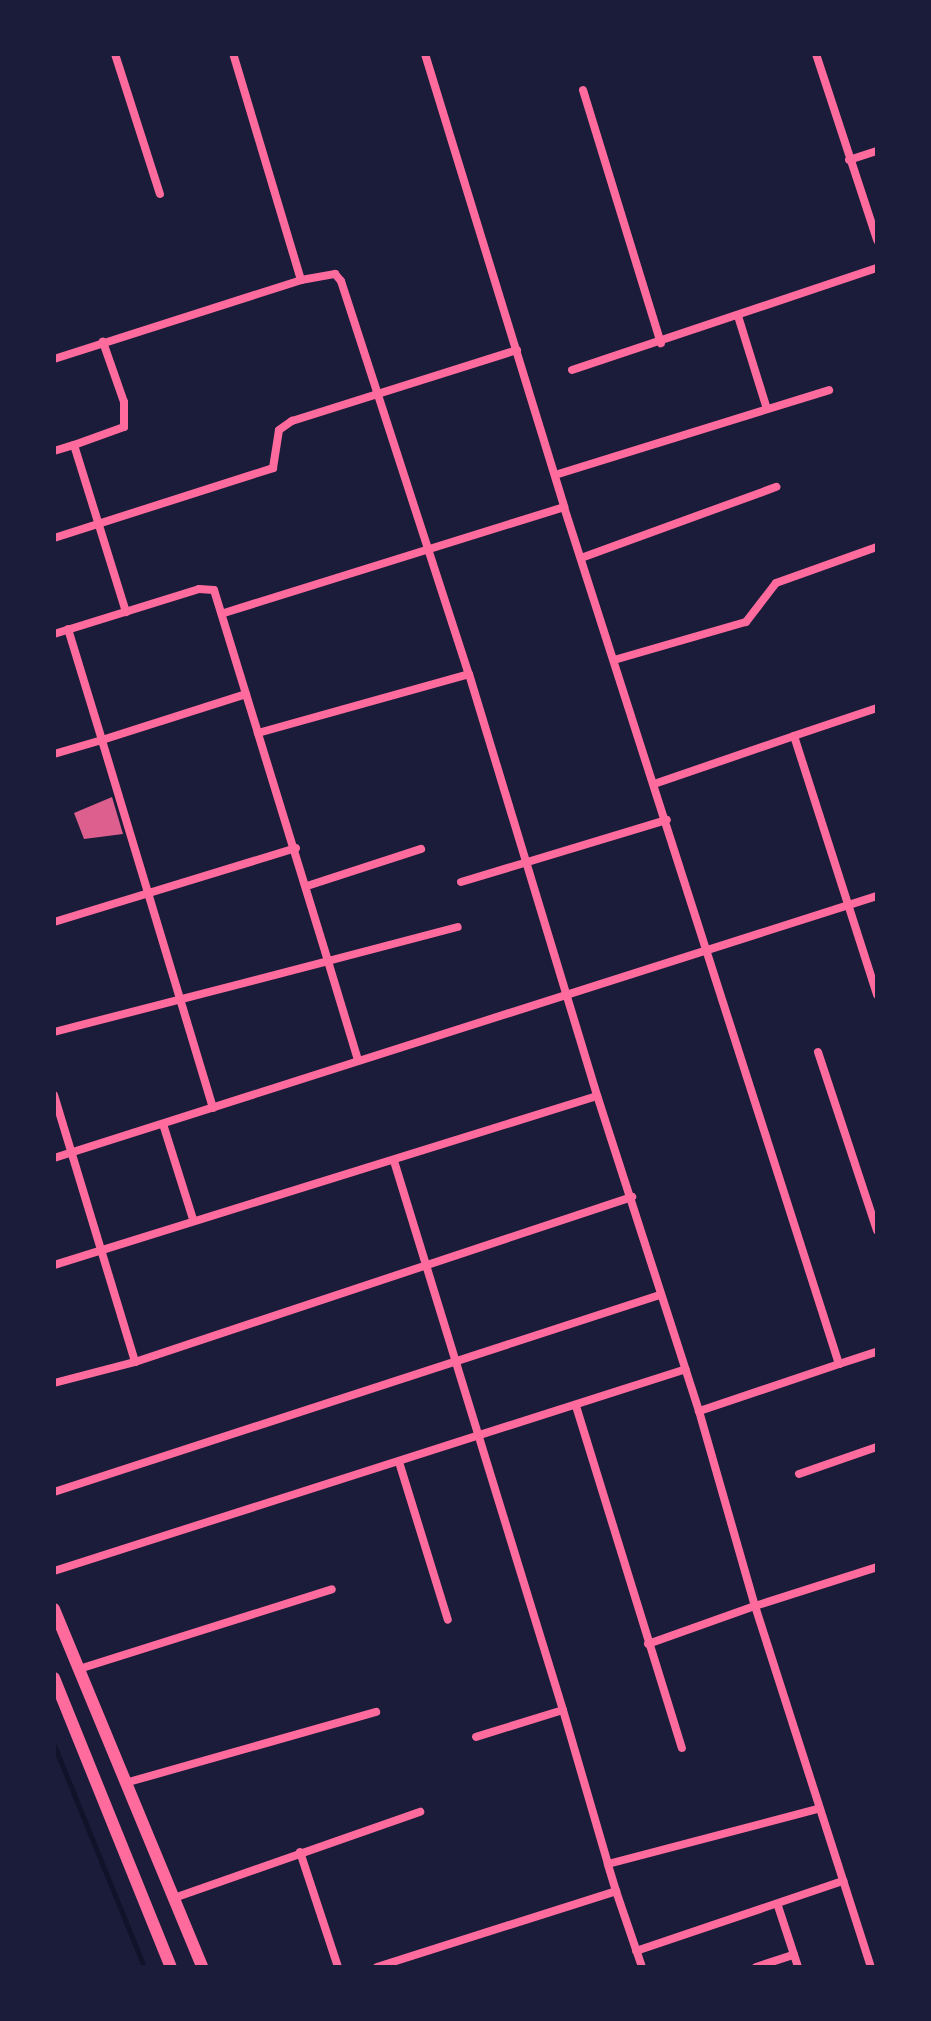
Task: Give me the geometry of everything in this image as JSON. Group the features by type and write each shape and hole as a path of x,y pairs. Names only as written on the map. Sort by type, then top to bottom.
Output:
{"main road":[{"path":"54,1609 202,1967"},
{"path":"54,1678 171,1967"}],"street":[{"path":"115,54 160,194"},
{"path":"233,54 301,280"},
{"path":"425,54 564,507 667,820 839,1364"},
{"path":"816,54 877,240"},
{"path":"583,90 661,343"},
{"path":"849,160 877,151"},
{"path":"572,370 661,343 877,268"},
{"path":"54,359 301,280 335,274 341,281 528,861 597,1096 699,1411 755,1606 871,1967"},
{"path":"738,316 767,409"},
{"path":"54,451 124,427 124,402 103,342"},
{"path":"54,538 264,472 278,458 277,437 285,424 517,350"},
{"path":"555,475 829,390"},
{"path":"74,445 126,612"},
{"path":"581,558 776,487"},
{"path":"224,613 564,507"},
{"path":"614,660 746,622 776,583 877,547"},
{"path":"54,634 206,589 219,596 358,1060"},
{"path":"68,629 183,1000 213,1108"},
{"path":"258,733 469,674"},
{"path":"54,754 246,694"},
{"path":"654,784 877,708"},
{"path":"794,736 877,995"},
{"path":"461,882 667,820"},
{"path":"54,922 296,848"},
{"path":"307,886 421,849"},
{"path":"54,1158 877,896"},
{"path":"54,1032 458,927"},
{"path":"818,1052 877,1230"},
{"path":"54,1095 135,1362"},
{"path":"54,1265 102,1247 394,1161 597,1096"},
{"path":"163,1124 193,1219"},
{"path":"394,1161 474,1436 642,1967"},
{"path":"54,1383 135,1362 422,1264 632,1197"},
{"path":"54,1492 452,1359 660,1295"},
{"path":"699,1411 877,1352"},
{"path":"54,1571 686,1369"},
{"path":"576,1406 682,1748"},
{"path":"799,1474 877,1447"},
{"path":"399,1462 448,1620"},
{"path":"648,1644 877,1567"},
{"path":"79,1669 332,1589"},
{"path":"476,1737 563,1710"},
{"path":"125,1783 376,1712"},
{"path":"608,1864 818,1809"},
{"path":"174,1898 420,1812"},
{"path":"300,1852 338,1967"},
{"path":"636,1951 778,1906 843,1881"},
{"path":"377,1967 616,1891"},
{"path":"778,1906 798,1967"},
{"path":"756,1967 794,1955"}],"building":[{"path":"112,797 123,834 84,839 74,813"}],"waterway":[{"path":"54,1745 144,1967"}]}
